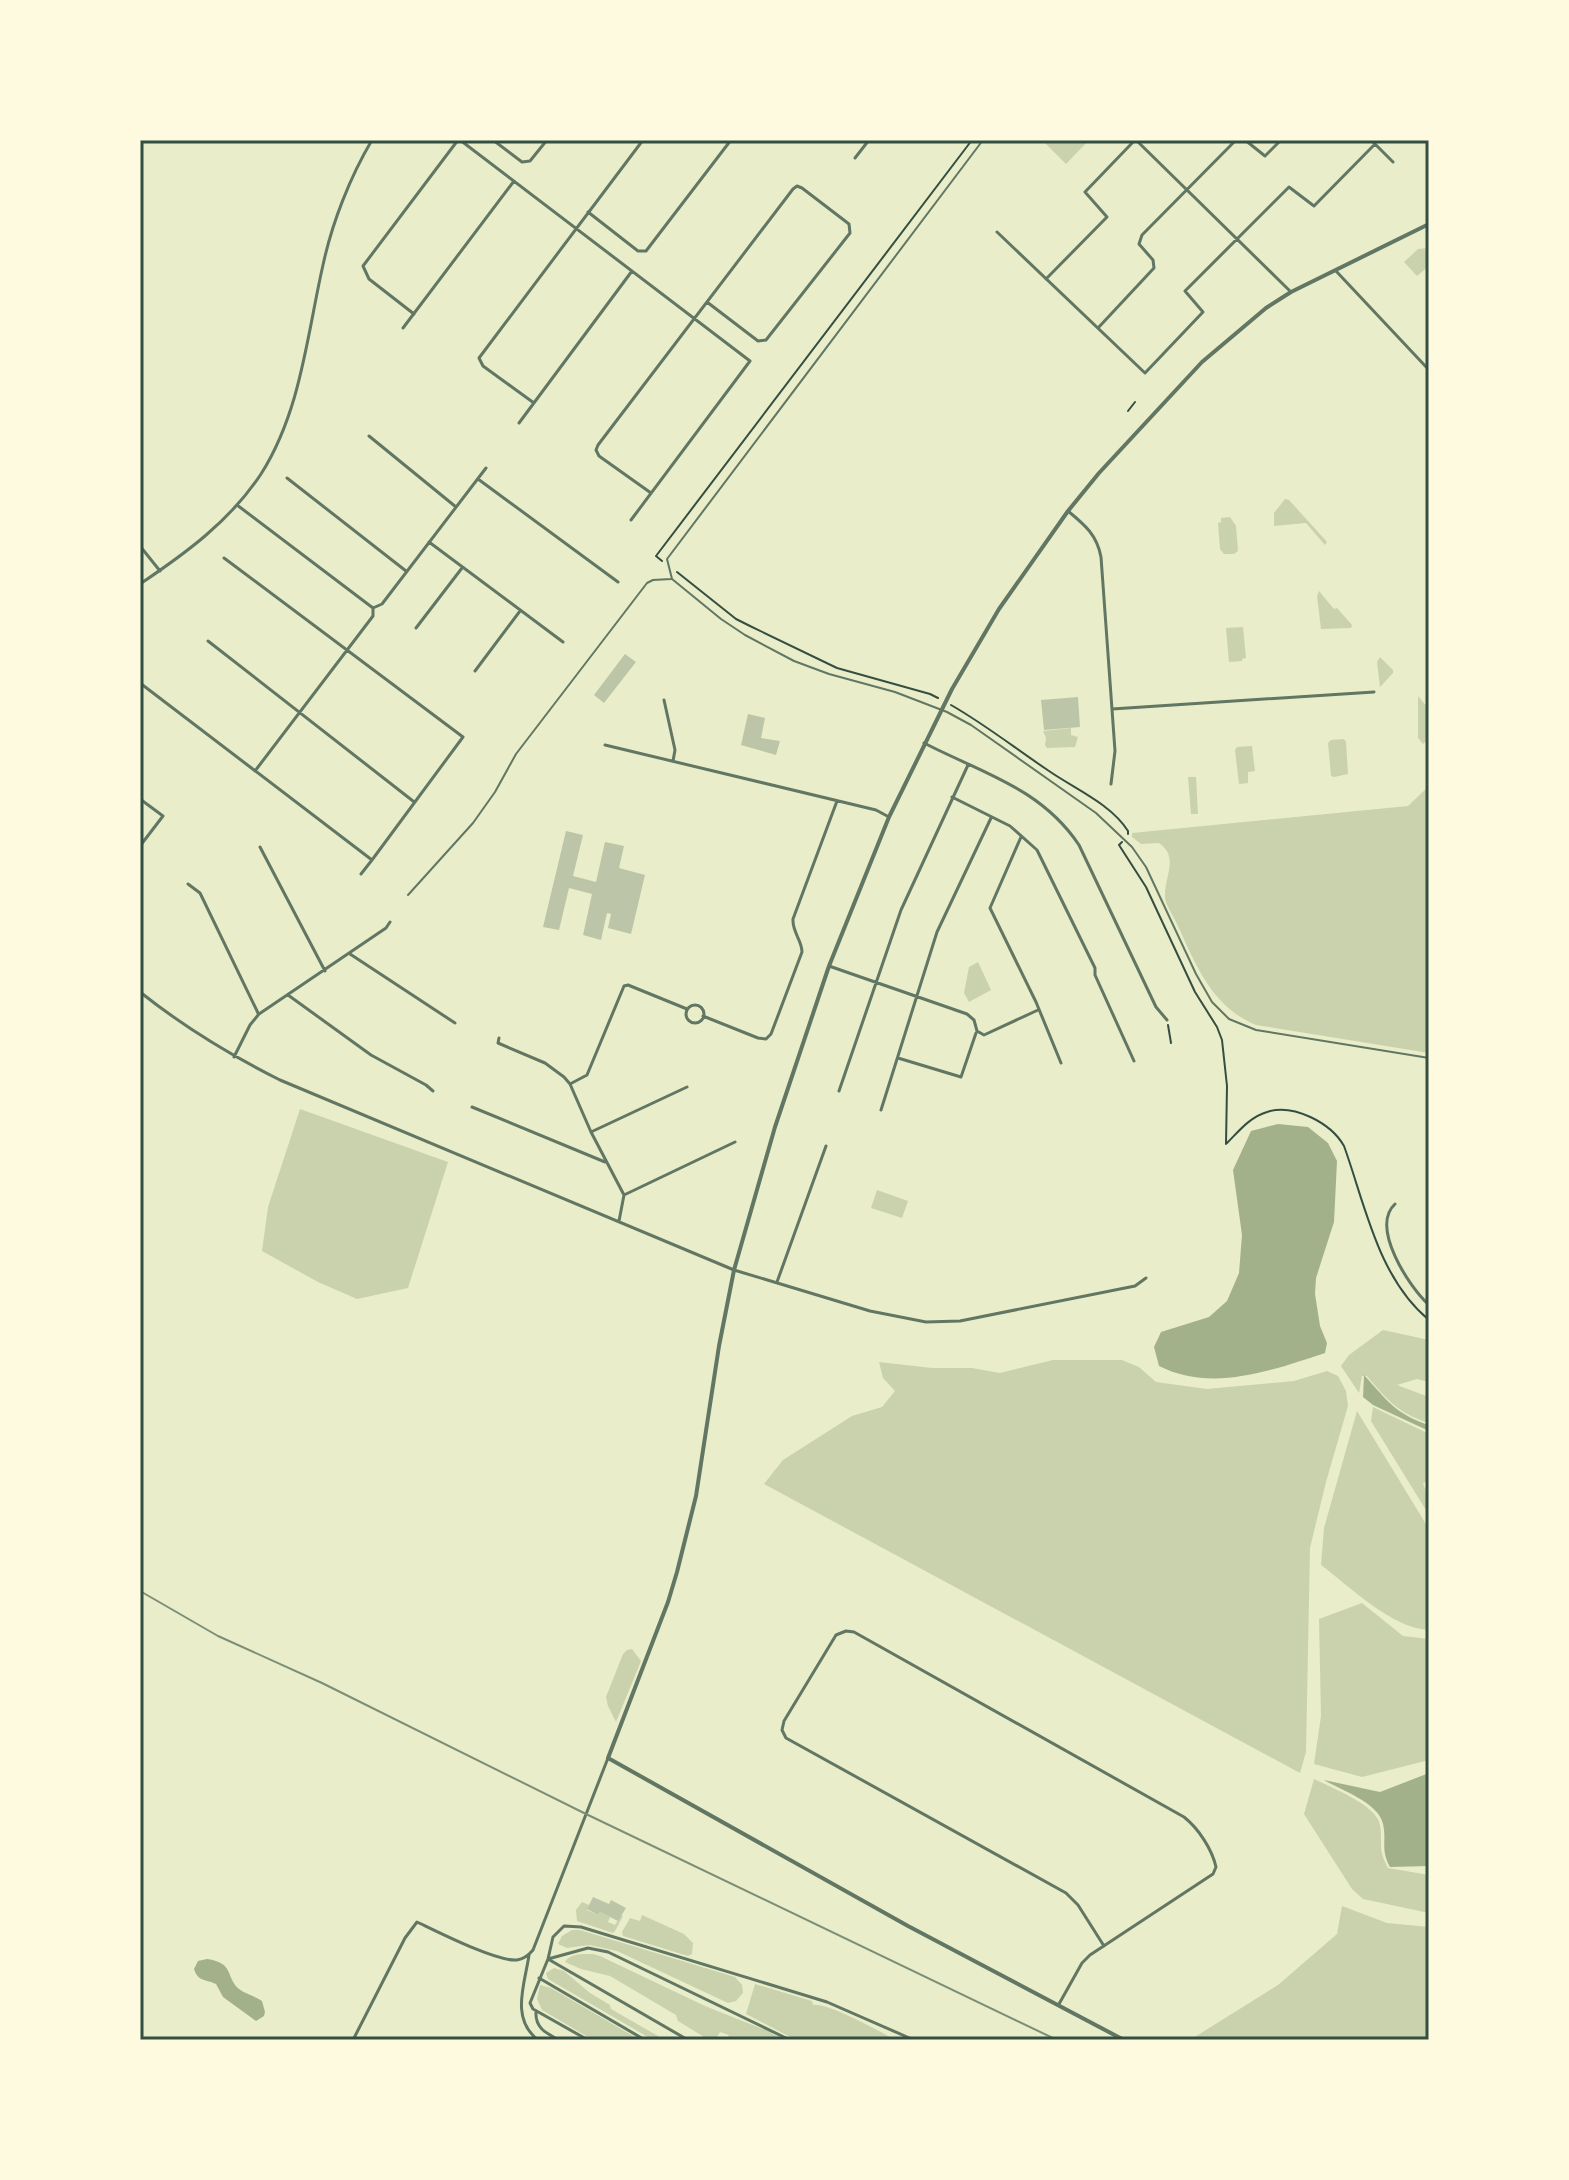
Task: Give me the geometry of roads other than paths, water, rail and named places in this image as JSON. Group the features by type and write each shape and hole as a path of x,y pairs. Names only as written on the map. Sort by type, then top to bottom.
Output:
{"street":[{"path":"140,584 208,536 261,474 280,437 300,379 324,261 339,214 372,140"},
{"path":"414,314 369,279 363,266 459,140 750,361 631,520"},
{"path":"493,140 522,162 530,161 547,140"},
{"path":"534,403 483,366 479,358 643,140"},
{"path":"588,212 638,251 646,251 731,140"},
{"path":"855,158 869,140"},
{"path":"1046,279 1107,217 1085,192 1136,140 1291,292"},
{"path":"1098,328 1154,268 1153,260 1142,248 1142,235 1236,140"},
{"path":"1245,140 1265,156 1281,140"},
{"path":"1371,140 1393,162"},
{"path":"997,232 1145,373 1203,312 1185,291 1289,187 1314,206 1375,144"},
{"path":"403,328 514,181"},
{"path":"651,493 599,456 596,450 598,445 793,189 797,186 849,224 850,233 766,340 758,341 707,302"},
{"path":"538,2040 526,2026 521,2004 529,1955 608,1758 677,1572 696,1496 734,1270 775,1127 829,966 889,817 924,743 999,609 1068,511 1202,362 1266,308 1291,292 1429,224"},
{"path":"1335,269 1429,370"},
{"path":"519,423 632,271"},
{"path":"369,436 456,507"},
{"path":"373,608 382,604 486,468"},
{"path":"287,478 406,571"},
{"path":"478,479 618,582"},
{"path":"237,505 373,608"},
{"path":"1068,511 1093,533 1099,548 1115,751 1111,784"},
{"path":"429,542 563,642"},
{"path":"140,546 160,571"},
{"path":"224,558 463,737 361,874"},
{"path":"416,628 462,568"},
{"path":"255,771 373,616 373,608"},
{"path":"475,671 520,611"},
{"path":"208,641 415,802"},
{"path":"140,683 372,860"},
{"path":"1112,709 1374,692"},
{"path":"664,700 675,750 673,761"},
{"path":"924,743 1030,794 1067,828 1079,845 1156,1007 1167,1020"},
{"path":"605,745 876,810 889,817"},
{"path":"839,1091 901,910 968,765"},
{"path":"952,797 1010,826 1037,850 1095,968 1095,975 1134,1061"},
{"path":"140,799 163,816 140,846"},
{"path":"703,1016 758,1038 766,1039 771,1034 802,952 793,919 837,801"},
{"path":"881,1110 937,932 991,818"},
{"path":"1021,837 990,908 1036,1002 1061,1063"},
{"path":"260,847 325,971"},
{"path":"188,884 200,893 259,1014"},
{"path":"234,1057 259,1014 350,954 390,922"},
{"path":"350,954 455,1023"},
{"path":"829,966 971,1016 977,1026 961,1077 898,1058"},
{"path":"570,1084 587,1075 624,986 687,1009"},
{"path":"140,992 170,1016 234,1057 280,1080 734,1270 870,1311 908,1320 944,1322 985,1317 1135,1286 1146,1278"},
{"path":"288,995 371,1055 433,1091"},
{"path":"698,1005 703,1016 693,1023 686,1016 687,1009 698,1005"},
{"path":"977,1031 984,1035 1038,1010"},
{"path":"499,1038 498,1043 545,1063 570,1084 624,1195 619,1221"},
{"path":"591,1132 687,1087"},
{"path":"472,1107 607,1163"},
{"path":"624,1195 735,1142"},
{"path":"777,1282 826,1146"},
{"path":"1395,1204 1388,1211 1387,1221 1393,1251 1405,1276 1429,1305"},
{"path":"1058,2007 1085,1959 1210,1877 1215,1872 1214,1859 1192,1823 1184,1817 854,1632 842,1631 836,1635 784,1721 782,1730 786,1738 1066,1893 1078,1905 1104,1946"},
{"path":"608,1758 908,1926 1124,2040"},
{"path":"353,2040 405,1938 417,1922 470,1947 514,1960 529,1955"},
{"path":"531,2006 553,1937 564,1926 571,1926 827,2002 914,2040"},
{"path":"548,1959 588,1948 608,1952 790,2040"},
{"path":"548,1959 688,2040"},
{"path":"539,1978 645,2040"},
{"path":"521,2004 531,2006 588,2040"},
{"path":"536,2011 538,2025 559,2040"}],"lane":[{"path":"983,140 667,559 672,579 732,627 794,661 895,692 936,707 971,725 1096,813 1138,855 1152,877 1196,974 1212,1002 1229,1019 1256,1030 1429,1058"},
{"path":"408,895 473,823 516,754 647,583 663,578 672,579"}],"railway":[{"path":"140,1591 218,1636 322,1683 586,1814 1057,2040"}]}
